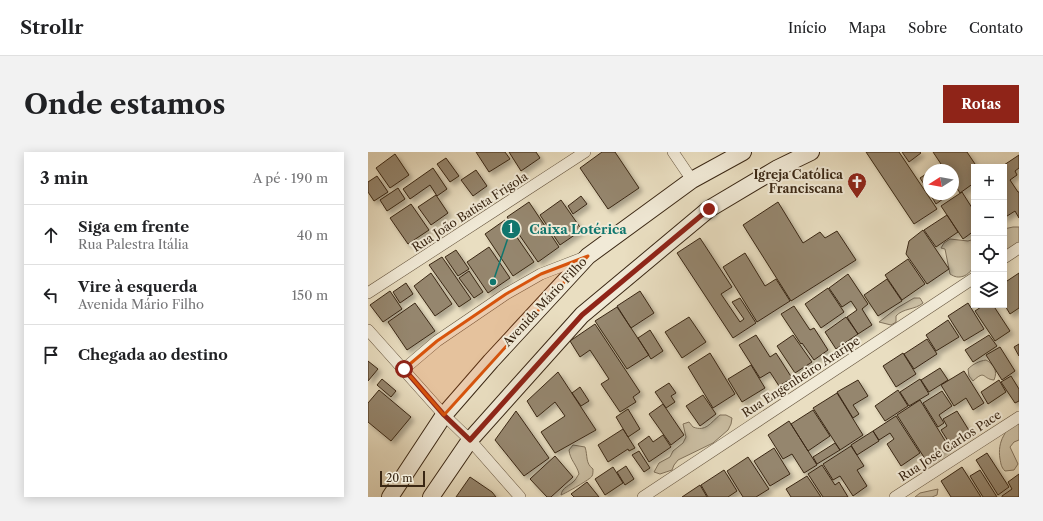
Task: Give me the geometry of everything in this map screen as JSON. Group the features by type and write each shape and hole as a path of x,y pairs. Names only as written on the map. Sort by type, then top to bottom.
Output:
{"main road":[{"name":"Avenida Mário Filho","path":"390,497 444,415 491,361 588,256 692,180 742,152"},
{"path":"431,497 470,440 582,315 709,209 778,168 811,152"}],"street":[{"name":"Rua João Batista Frigola","path":"368,293 585,152"},
{"path":"673,152 692,180"},
{"path":"1007,256 1019,248"},
{"path":"404,369 437,341 506,294 541,274 588,256"},
{"name":"Rua Engenheiro Araripe","path":"642,497 971,280"},
{"path":"368,330 444,415 470,440 520,497"},
{"name":"Rua José Carlos Pace","path":"895,497 1019,417"}],"highlighted area":[{"path":"588,256 444,415 404,369 437,341 506,294 541,274"}],"shaded area":[{"path":"1019,227 1019,247 1007,252 1007,236 1007,228"},
{"path":"950,239 971,240 971,270 964,276 957,277 950,274 945,249 941,248 944,243"},
{"path":"914,298 920,298 923,303 899,313 896,316 896,322 891,325 879,322 897,308"},
{"path":"986,360 994,368 996,374 994,380 982,375 973,381 969,376 968,369 976,363"},
{"path":"720,415 726,415 732,418 731,424 728,430 713,443 678,460 672,470 660,474 654,472 659,463 670,457 673,451 683,443 686,437 683,424 689,422 693,427 705,428"},
{"path":"1019,418 1019,440 1014,442 1010,447 1018,464 1014,470 1005,471 1002,467 999,453 1001,441 1006,431"},
{"path":"573,445 585,447 588,462 590,467 593,469 593,475 583,483 561,495 563,490 573,482 579,474 569,450"},
{"path":"938,489 937,495 932,497 915,497 920,493"}],"building":[{"path":"476,152 505,152 510,159 489,172"},
{"path":"509,152 536,152 540,158 521,171"},
{"path":"602,152 615,152 639,188 608,209 580,168"},
{"path":"866,152 899,152 923,188 923,200 931,200 937,209 914,224"},
{"path":"902,152 920,152 921,153 909,162"},
{"path":"933,152 967,152 975,164 971,164 971,185 960,193 959,164 941,164"},
{"path":"395,154 409,175 390,188 376,168"},
{"path":"1019,155 1019,168 1015,171 1017,175 1010,180 1019,192 1019,218 1015,211 1007,216 1007,164 1006,164"},
{"path":"446,158 459,176 450,182 437,164"},
{"path":"433,168 447,189 437,196 430,185 410,199 403,189"},
{"path":"476,170 487,186 473,196 461,180"},
{"path":"377,176 388,192 374,201 368,192 368,182"},
{"path":"398,188 405,199 387,211 380,200"},
{"path":"962,192 971,206 971,233 963,239 941,206 950,200 959,200 959,194"},
{"path":"436,195 448,213 431,225 418,207"},
{"path":"581,196 587,204 573,214 568,206"},
{"path":"561,200 582,230 560,245 540,215"},
{"path":"934,200 942,200 936,204"},
{"path":"529,202 559,247 538,262 507,217"},
{"path":"778,202 803,243 820,232 825,238 837,231 856,260 791,301 743,225"},
{"path":"411,204 429,230 408,244 390,218"},
{"path":"947,215 958,232 936,247 924,230"},
{"path":"505,220 534,262 513,276 485,234"},
{"path":"923,230 949,269 927,284 906,254 909,241"},
{"path":"700,238 732,287 721,294 740,322 744,319 732,302 740,298 756,323 733,338 677,253"},
{"path":"489,247 510,278 488,293 467,262"},
{"path":"456,250 469,269 458,276 445,257"},
{"path":"745,253 765,286 776,279 790,301 757,322 723,267"},
{"path":"442,257 471,299 459,307 429,265"},
{"path":"908,259 925,284 902,300 885,275"},
{"path":"469,271 483,292 474,298 459,278"},
{"path":"431,273 452,304 435,316 414,286"},
{"path":"1019,273 1019,308 1010,314 1006,308 1007,281"},
{"path":"848,274 868,304 862,309 872,325 858,334 847,317 857,310 851,301 842,307 829,288"},
{"path":"887,279 902,301 878,316 864,295"},
{"path":"406,283 413,294 400,303 393,292"},
{"path":"828,288 844,312 821,328 805,304"},
{"path":"390,291 402,309 383,322 370,305"},
{"path":"640,291 654,313 631,328 617,306"},
{"path":"415,303 435,331 407,350 388,322"},
{"path":"968,303 984,329 964,341 948,316"},
{"path":"794,306 810,330 814,328 828,350 814,360 802,343 801,344 781,314"},
{"path":"617,307 649,355 627,369 595,321"},
{"path":"980,308 995,308 1010,331 995,341 975,311"},
{"path":"689,317 706,342 682,358 665,332"},
{"path":"846,317 858,334 836,349 825,332"},
{"path":"948,320 959,337 936,351 926,335"},
{"path":"595,324 640,392 633,397 636,402 620,412 601,384 609,379 590,350 580,357 570,341"},
{"path":"650,330 663,351 651,359 638,338"},
{"path":"756,335 770,357 776,353 792,378 779,386 770,372 760,378 739,345"},
{"path":"793,335 812,362 795,373 777,346"},
{"path":"989,335 997,346 973,362 965,350"},
{"path":"927,339 937,354 914,369 904,354"},
{"path":"1019,344 1019,356 1014,347"},
{"path":"1000,347 1015,371 1002,380 986,355"},
{"path":"710,353 735,394 713,408 688,367"},
{"path":"903,353 916,374 896,387 883,366"},
{"path":"368,361 378,369 368,381"},
{"path":"751,365 765,388 742,402 728,379"},
{"path":"940,368 948,380 929,392 921,380"},
{"path":"964,371 984,403 973,410 966,398 954,406 941,385"},
{"path":"558,372 596,430 555,453 541,432 565,416 555,402 537,417 527,401"},
{"path":"1011,376 1019,389 1019,401 1015,403 1001,382"},
{"path":"382,379 396,391 391,397 377,385"},
{"path":"920,379 929,394 909,406 900,392"},
{"path":"858,380 868,396 853,405 859,414 853,418 837,392"},
{"path":"999,380 1006,392 988,404 981,392"},
{"path":"669,383 676,393 671,396 675,402 666,408 655,392"},
{"path":"580,387 589,401 581,406 572,393"},
{"path":"379,390 411,417 391,441 368,422 368,403"},
{"path":"898,390 908,406 885,421 875,406"},
{"path":"942,391 952,406 939,415 944,423 938,427 923,403"},
{"path":"837,393 863,435 840,450 813,408"},
{"path":"703,395 716,414 700,426 686,406"},
{"path":"920,400 949,447 927,462 897,415"},
{"path":"663,404 684,435 671,445 649,414"},
{"path":"628,409 640,429 628,437 616,417"},
{"path":"813,410 830,436 808,451 791,424"},
{"path":"516,411 549,458 524,476 495,440"},
{"path":"957,411 970,432 950,444 941,430 947,426 943,419"},
{"path":"896,416 920,453 901,466 887,444 894,439 890,433 879,440 873,431"},
{"path":"789,421 817,465 804,473 792,454 783,459 768,435"},
{"path":"623,429 635,448 629,451 628,449 608,462 598,445"},
{"path":"873,431 879,441 857,455 851,445"},
{"path":"663,435 671,447 649,462 638,444 649,436 653,442"},
{"path":"835,443 840,450 817,464 813,457"},
{"path":"851,446 864,466 857,470 867,486 853,496 840,476 833,480 823,464"},
{"path":"774,448 790,474 770,486 754,461"},
{"path":"639,451 650,468 644,472 632,455"},
{"path":"987,453 1009,487 998,495 976,460"},
{"path":"555,456 573,477 551,497 547,497 530,479"},
{"path":"748,457 769,489 756,497 743,497 727,471"},
{"path":"822,465 835,485 839,482 848,497 823,497 808,474"},
{"path":"626,466 634,479 625,485 617,472"},
{"path":"613,467 623,483 605,495 595,479"},
{"path":"962,467 981,497 951,497 941,481"},
{"path":"724,470 737,491 728,497 708,497 701,485"},
{"path":"980,470 997,497 983,497 970,476"},
{"path":"1019,474 1019,497 1002,497 1012,489 1008,482"},
{"path":"807,476 821,497 791,497 786,489"},
{"path":"470,477 492,492 496,497 456,497"},
{"path":"587,482 599,497 574,497 571,494"},
{"path":"700,485 707,497 682,497"}],"place":[{"name":"Igreja Católica Franciscana","path":"857,199"},
{"name":"Caixa Lotérica","path":"493,282"}],"route":[{"path":"404,369 444,415 470,440 582,315 709,209"}]}
